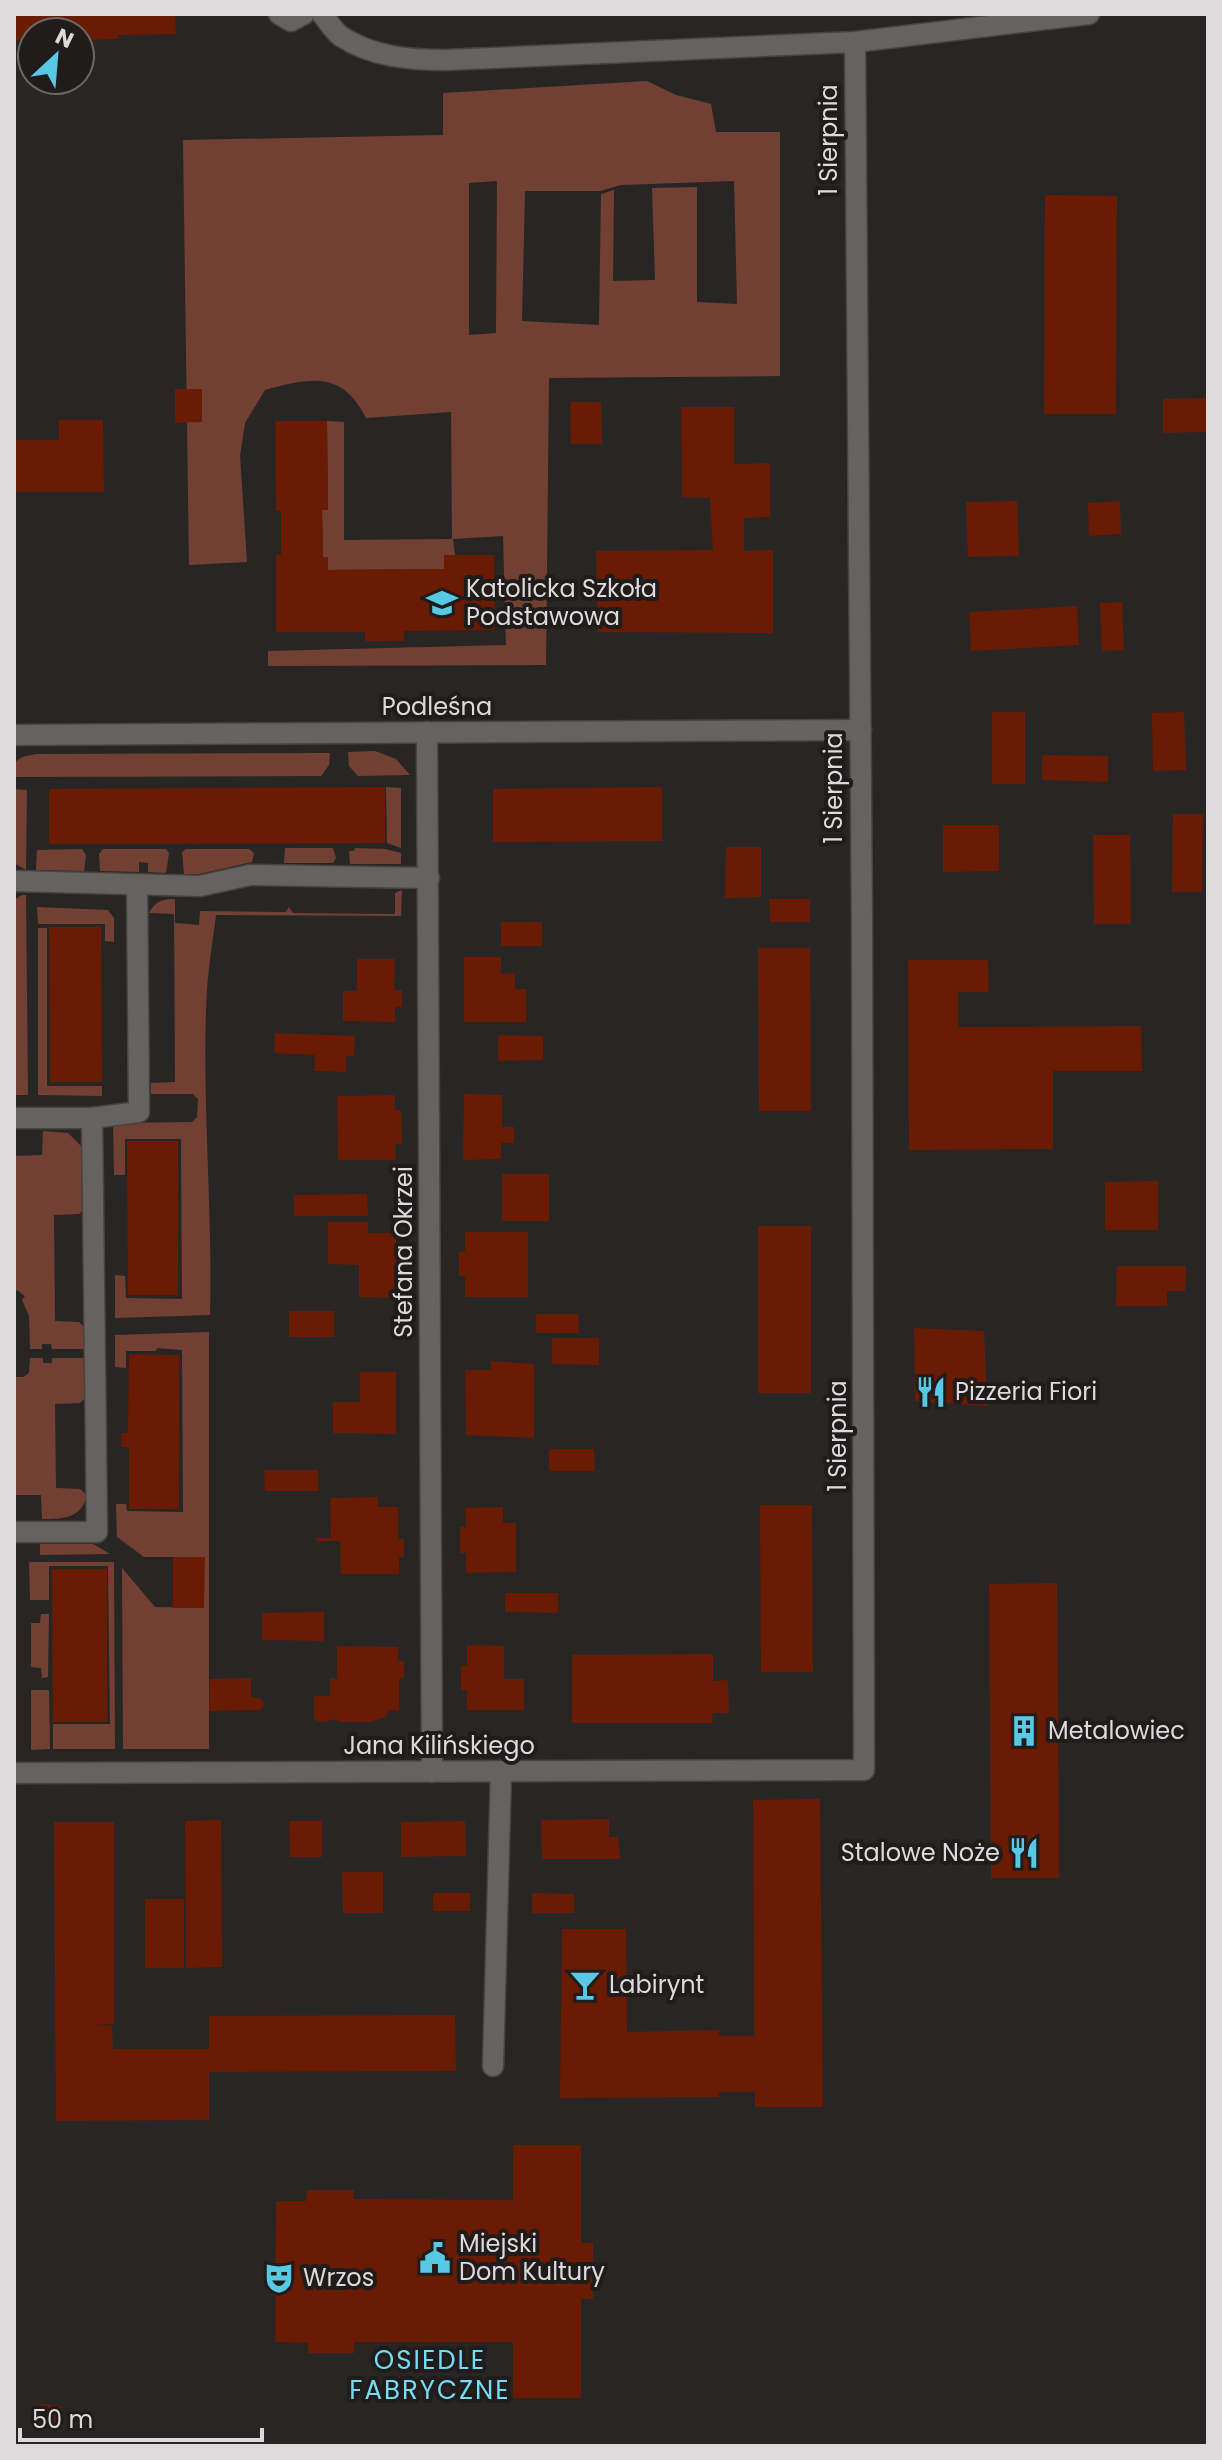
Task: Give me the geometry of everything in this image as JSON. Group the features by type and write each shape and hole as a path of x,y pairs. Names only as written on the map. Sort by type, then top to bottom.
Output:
{"street":[{"path":"279,14 291,21 304,14"},
{"path":"322,14 341,37 377,52 409,60 855,42 1089,14"},
{"name":"1 Sierpnia","path":"855,42 861,730 864,1770"},
{"name":"Podleśna","path":"14,735 861,730"},
{"name":"Stefana Okrzei","path":"427,732 432,1772"},
{"path":"14,881 200,886 250,875 429,878"},
{"path":"14,1118 92,1118 139,1112 137,885"},
{"path":"14,1532 97,1532 92,1118"},
{"name":"Jana Kilińskiego","path":"14,1773 864,1770"},
{"path":"493,2066 501,1772"}],"shaded area":[{"path":"647,81 676,95 711,104 716,132 780,132 780,376 549,378 546,665 268,666 268,651 506,645 503,536 453,539 455,555 444,556 444,569 328,570 328,557 323,557 322,510 328,509 327,421 344,422 344,540 452,539 451,412 366,418 346,392 335,385 310,381 265,390 245,423 240,456 247,562 189,565 183,140 443,135 443,93","holes":["497,181 496,333 469,335 469,183","734,181 737,304 697,302 697,187 652,188 655,280 613,281 614,190 601,194 599,325 522,321 525,191 600,191 621,185"]},
{"path":"375,751 396,759 410,775 358,776 349,766 348,752"},
{"path":"330,753 329,765 321,776 14,777 14,763 22,757 36,754"},
{"path":"386,787 401,788 401,848 387,843"},
{"path":"14,789 27,790 26,870 14,863"},
{"path":"285,848 333,848 336,858 333,863 284,863"},
{"path":"355,848 401,853 401,864 350,864 349,851"},
{"path":"82,849 86,855 84,871 36,870 37,850"},
{"path":"103,849 166,849 169,853 166,873 148,872 148,863 139,862 139,872 100,871 99,854"},
{"path":"186,849 249,849 254,853 252,862 199,874 184,874 182,852"},
{"path":"402,890 401,916 216,915 206,1029 210,1315 115,1318 115,1275 125,1276 126,1298 182,1299 181,1139 125,1139 125,1175 114,1175 113,1123 192,1122 197,1117 198,1099 193,1094 151,1094 151,1083 175,1082 174,914 149,913 151,909 160,902 175,899 175,923 199,925 200,911 286,912 289,907 293,913 395,914 395,893"},
{"path":"26,895 28,1095 14,1095 14,900"},
{"path":"37,907 108,910 114,918 114,942 105,941 105,924 38,924"},
{"path":"38,928 47,928 47,1086 102,1086 102,1096 38,1095"},
{"path":"43,1131 68,1133 84,1149 86,1207 79,1214 54,1215 55,1321 79,1322 86,1329 86,1349 52,1349 51,1344 42,1344 42,1349 30,1349 29,1316 22,1300 25,1296 17,1290 14,1293 14,1156 42,1155"},
{"path":"209,1332 209,1749 123,1749 122,1568 155,1607 203,1608 204,1557 144,1557 117,1537 116,1504 126,1504 127,1511 183,1512 182,1350 157,1348 156,1351 126,1351 126,1368 115,1367 115,1335"},
{"path":"30,1358 43,1358 43,1363 52,1363 52,1358 87,1358 87,1396 80,1403 55,1404 56,1488 80,1489 87,1495 76,1513 64,1518 42,1519 41,1495 14,1495 14,1377 29,1373"},
{"path":"40,1544 93,1544 110,1554 40,1555"},
{"path":"29,1562 114,1562 115,1749 53,1749 53,1724 110,1724 108,1566 49,1566 49,1600 30,1600"},
{"path":"41,1614 49,1614 48,1677 42,1678 41,1668 31,1667 31,1623 40,1623"},
{"path":"31,1690 49,1690 50,1749 31,1750"}],"building":[{"path":"14,14 175,14 176,34 118,35 119,39 96,40 96,16 16,16 14,40"},
{"path":"1045,195 1117,196 1116,414 1044,414"},
{"path":"175,389 202,389 202,422 175,423"},
{"path":"1208,398 1208,432 1163,433 1163,399"},
{"path":"570,402 601,402 602,444 571,444"},
{"path":"681,407 734,407 734,464 770,463 770,517 744,518 744,551 773,550 773,633 598,632 596,551 713,550 710,498 682,497"},
{"path":"59,420 103,420 104,492 14,492 14,440 59,440"},
{"path":"275,421 327,421 328,510 322,510 323,557 328,557 328,570 444,569 444,555 494,555 495,630 404,631 404,641 365,641 365,632 276,632 276,555 281,555 281,511 276,511"},
{"path":"1017,501 1019,556 968,557 966,502"},
{"path":"1120,501 1121,534 1089,536 1088,503"},
{"path":"1122,602 1124,650 1102,651 1100,603"},
{"path":"1077,606 1079,645 971,651 969,612"},
{"path":"992,712 1025,712 1025,784 992,784"},
{"path":"1184,712 1186,770 1153,771 1152,713"},
{"path":"1042,755 1108,756 1108,782 1042,780"},
{"path":"385,787 385,843 49,844 49,789"},
{"path":"662,787 662,841 493,842 493,789"},
{"path":"1173,814 1203,814 1202,892 1172,892"},
{"path":"943,825 999,825 999,871 943,872"},
{"path":"1093,835 1130,835 1131,924 1094,924"},
{"path":"726,847 761,847 761,897 725,898"},
{"path":"769,899 810,899 810,922 770,922"},
{"path":"501,922 542,922 542,946 501,946"},
{"path":"49,927 101,927 102,1082 50,1082"},
{"path":"758,948 810,948 811,1111 759,1111"},
{"path":"464,957 501,957 501,974 515,973 515,989 526,989 526,1022 464,1022"},
{"path":"357,959 395,959 394,990 402,990 402,1007 395,1007 395,1022 343,1021 343,991 357,991"},
{"path":"908,960 988,960 989,992 958,992 958,1027 1141,1026 1142,1071 1053,1071 1053,1149 909,1150"},
{"path":"275,1033 355,1036 354,1056 346,1056 346,1072 314,1071 315,1055 274,1053"},
{"path":"498,1035 543,1036 543,1060 498,1061"},
{"path":"464,1094 502,1095 502,1127 514,1127 514,1143 501,1143 501,1159 463,1160"},
{"path":"395,1095 395,1110 401,1110 402,1144 395,1144 396,1160 338,1160 337,1096"},
{"path":"127,1141 178,1141 178,1295 128,1295"},
{"path":"502,1174 549,1174 549,1221 502,1221"},
{"path":"1158,1181 1158,1230 1105,1230 1105,1182"},
{"path":"367,1194 368,1216 294,1216 294,1195"},
{"path":"328,1222 368,1222 368,1233 396,1233 396,1250 402,1250 401,1281 396,1281 396,1298 359,1297 359,1265 328,1264"},
{"path":"758,1226 811,1226 811,1393 758,1393"},
{"path":"465,1232 528,1232 528,1297 465,1297 465,1276 459,1276 459,1252 465,1251"},
{"path":"1117,1266 1186,1266 1185,1291 1167,1291 1167,1306 1116,1306"},
{"path":"289,1311 334,1311 334,1337 289,1337"},
{"path":"536,1314 578,1314 579,1333 536,1333"},
{"path":"914,1328 984,1331 987,1406 915,1401"},
{"path":"552,1338 599,1338 599,1365 552,1364"},
{"path":"129,1354 179,1355 179,1509 129,1509 129,1447 121,1447 121,1433 128,1433"},
{"path":"490,1361 534,1364 534,1438 466,1435 465,1370 491,1370"},
{"path":"360,1372 396,1372 396,1434 333,1433 333,1402 360,1402"},
{"path":"549,1449 594,1449 595,1471 549,1471"},
{"path":"264,1470 318,1470 318,1491 265,1491"},
{"path":"378,1497 378,1507 398,1507 398,1539 404,1539 404,1557 399,1557 399,1574 341,1574 340,1541 316,1541 316,1538 331,1538 330,1498"},
{"path":"760,1505 812,1505 813,1672 761,1672"},
{"path":"503,1507 503,1523 516,1523 516,1572 466,1573 466,1553 460,1553 460,1527 466,1527 465,1508"},
{"path":"173,1557 205,1557 204,1608 173,1608"},
{"path":"52,1569 107,1569 107,1722 53,1722"},
{"name":"Metalowiec","path":"1057,1583 1059,1878 991,1878 989,1584"},
{"path":"505,1593 558,1593 558,1613 505,1612"},
{"path":"324,1612 324,1641 262,1640 262,1613"},
{"path":"467,1645 504,1646 504,1679 524,1679 524,1710 467,1710 467,1690 461,1691 461,1665 467,1666"},
{"path":"337,1646 398,1647 398,1661 404,1661 404,1678 399,1678 399,1711 388,1710 386,1717 370,1722 314,1720 314,1696 330,1696 330,1678 337,1679"},
{"path":"713,1654 713,1681 728,1680 729,1713 712,1713 713,1723 572,1723 572,1655"},
{"path":"251,1678 251,1697 262,1699 264,1705 260,1710 209,1711 210,1679"},
{"path":"820,1799 823,2107 755,2107 755,2092 718,2092 719,2097 560,2098 562,1929 626,1929 627,2032 719,2030 719,2036 754,2036 753,1800"},
{"path":"609,1819 609,1837 618,1837 620,1859 542,1859 541,1820"},
{"path":"221,1820 222,1967 186,1968 185,1821"},
{"path":"289,1821 322,1821 322,1857 290,1857"},
{"path":"465,1821 466,1856 401,1857 401,1822"},
{"path":"54,1822 114,1822 114,2024 93,2025 112,2026 113,2049 209,2049 209,2016 455,2015 456,2071 209,2072 209,2120 56,2121"},
{"path":"342,1872 383,1872 383,1913 343,1913"},
{"path":"433,1893 470,1893 470,1911 433,1911"},
{"path":"532,1893 574,1894 574,1913 532,1913"},
{"path":"145,1899 184,1899 184,1968 145,1968"},
{"name":"Miejski Dom Kultury","path":"513,2145 581,2145 581,2243 593,2243 593,2299 581,2299 581,2398 513,2398 513,2342 354,2342 354,2353 308,2353 308,2343 275,2342 276,2201 306,2201 307,2190 354,2190 353,2199 513,2200"},
{"path":"41,2404 62,2406 61,2424 39,2422"}],"place":[{"name":"Katolicka Szkoła Podstawowa","path":"442,603"},
{"name":"Pizzeria Fiori","path":"931,1392"},
{"name":"Metalowiec","path":"1024,1731"},
{"name":"Stalowe Noże","path":"1024,1853"},
{"name":"Labirynt","path":"585,1985"},
{"name":"Miejski Dom Kultury","path":"435,2258"},
{"name":"Wrzos","path":"279,2278"}],"district":[{"name":"OSIEDLE FABRYCZNE","path":"430,2375"}]}
